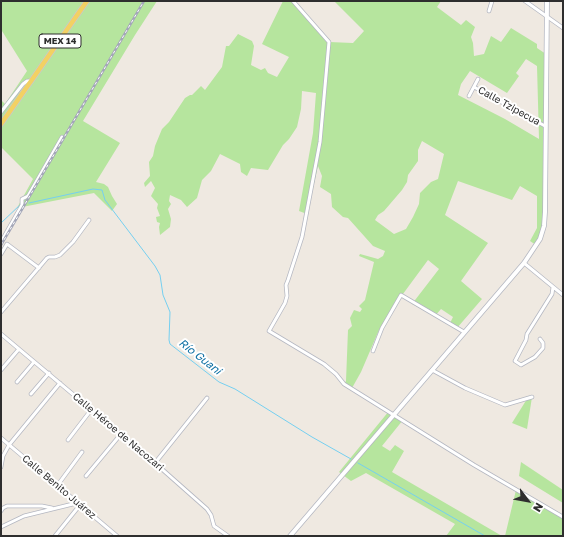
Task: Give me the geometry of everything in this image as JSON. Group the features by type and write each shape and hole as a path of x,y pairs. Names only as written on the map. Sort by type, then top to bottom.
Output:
{"main road":[{"name":"MEX 14","path":"1,124 88,1"},
{"path":"290,536 524,263 540,239 544,226 546,172 546,1"}],"street":[{"path":"293,1 329,42 320,142 302,237 286,285 287,296 285,303 269,332 324,364 333,371 344,384 474,465 563,518"},
{"path":"489,11 492,1"},
{"path":"525,1 563,28"},
{"path":"469,96 478,79"},
{"path":"1,112 22,84 33,80"},
{"name":"Calle Tzipecua","path":"474,87 545,126"},
{"path":"1,242 22,205 23,198 28,196 62,137"},
{"path":"1,312 49,257 60,255 90,220"},
{"path":"1,254 7,244 39,268"},
{"path":"524,263 563,295"},
{"path":"540,339 543,343 543,348 535,357 521,365 515,361 526,340 527,334 552,294 553,287"},
{"path":"373,351 382,328 401,295 464,332"},
{"name":"Calle Héroe de Nacozari","path":"1,334 121,434 207,509 211,515 214,526 228,536"},
{"path":"1,370 19,349"},
{"path":"17,382 34,362"},
{"path":"432,370 465,388 505,405 532,397"},
{"path":"31,394 49,373"},
{"path":"1,467 3,456 9,445 60,383"},
{"path":"155,463 207,398"},
{"path":"68,440 91,410"},
{"path":"86,476 121,434"},
{"name":"Calle Benito Juárez","path":"1,438 117,536"},
{"path":"56,486 82,452"},
{"path":"1,527 24,516 53,508 78,504"},
{"path":"55,536 78,504"},
{"path":"1,511 7,506 42,506 53,508"}],"green space":[{"path":"1,1 157,1 83,121 120,143 96,182 104,184 108,187 117,204 112,211 94,193 17,208 33,179 1,147 1,100 5,104 27,71 2,31 1,32"},
{"path":"283,1 293,1 329,42 353,43 364,31 334,1 441,1 437,7 461,25 466,20 475,27 471,37 474,56 484,54 491,36 501,42 511,28 537,44 537,48 546,54 544,226 536,245 530,241 537,228 537,196 520,186 512,200 458,181 445,215 488,243 461,281 482,299 457,328 450,323 453,317 441,309 435,316 412,304 439,269 428,260 379,330 361,372 352,388 344,384 346,381 348,330 352,326 350,318 354,310 360,312 362,309 359,306 365,300 374,262 359,256 360,254 378,259 383,256 385,251 373,246 348,218 343,217 332,207 331,194 320,187 322,176 318,166 307,214 299,211 313,133 316,93 302,91 301,109 297,127 283,145 268,170 251,168 247,176 241,172 240,164 220,154 211,171 202,180 197,198 187,207 181,200 170,195 169,201 171,204 168,209 171,219 170,227 160,235 160,223 157,222 156,217 160,216 157,208 158,204 151,196 155,188 151,181 145,187 144,183 150,176 149,162 153,156 155,146 162,129 169,122 185,98 192,95 201,86 205,90 222,67 226,46 229,46 238,34 252,41 254,46 251,65 261,70 265,68 268,73 277,77 289,57 262,44","holes":["526,59 537,66 539,139 505,119 458,95 461,84 470,71 507,93 519,76 516,73","422,141 444,154 438,179 431,182 420,193 419,204 406,229 394,234 375,220 402,190 407,182 408,175 418,161 418,150"]},
{"path":"532,397 527,429 512,423 527,399"},
{"path":"389,411 403,420 382,446 390,451 395,445 404,451 392,472 502,536 446,536 455,524 366,473 351,481 339,472"},
{"path":"521,462 563,490 563,503 519,476"},
{"path":"516,490 563,517 563,536 505,536"}],"waterway":[{"name":"Río Guani","path":"29,203 93,189 102,190 105,200 155,266 160,275 163,295 170,312 170,344 219,382 235,389 312,437 351,459"},
{"name":"Río Guani","path":"1,223 21,204"},
{"name":"Río Guani","path":"358,463 485,536"}],"railway":[{"path":"1,245 144,1"}]}
